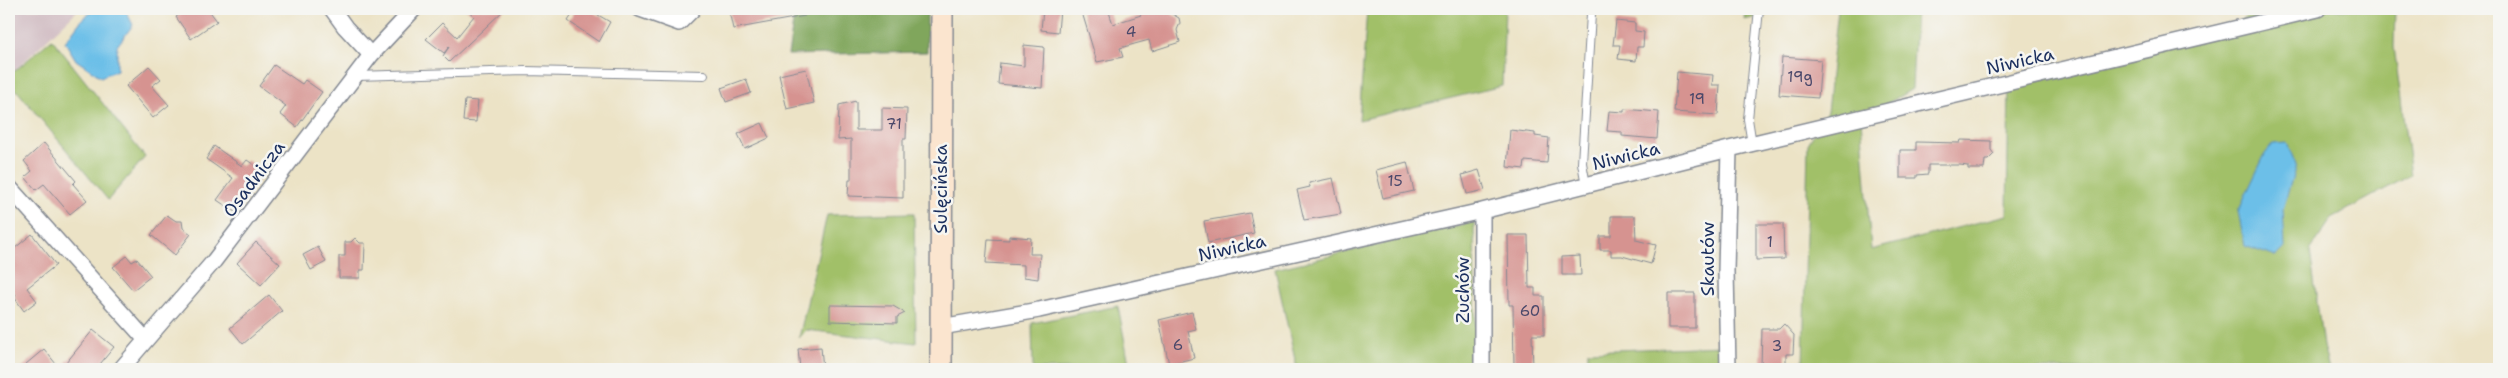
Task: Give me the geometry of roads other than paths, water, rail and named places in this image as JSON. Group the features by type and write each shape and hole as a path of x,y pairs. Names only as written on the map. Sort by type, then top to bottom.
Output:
{"street":[{"path":"332,9 345,27 371,55"},
{"name":"Osadnicza","path":"120,369 214,261 371,55 414,9"},
{"path":"640,9 678,23 693,9"},
{"name":"Sulęcińska","path":"941,369 942,9"},
{"name":"Niwicka","path":"941,327 1049,308 1482,211 1729,149 2318,9"},
{"name":"Skautów","path":"1728,369 1726,271 1729,149"},
{"path":"9,187 146,340"},
{"name":"Zuchów","path":"1482,211 1482,369"}],"lane":[{"path":"1752,144 1748,119 1759,9"},
{"path":"1586,185 1582,163 1591,14"},
{"path":"355,76 525,71 704,75"}],"water":[{"path":"97,9 125,9 133,25 117,46 117,70 101,77 76,60 65,42 83,18"},
{"path":"2287,143 2296,165 2283,209 2285,248 2276,257 2245,246 2238,211 2265,154 2273,144"}]}
